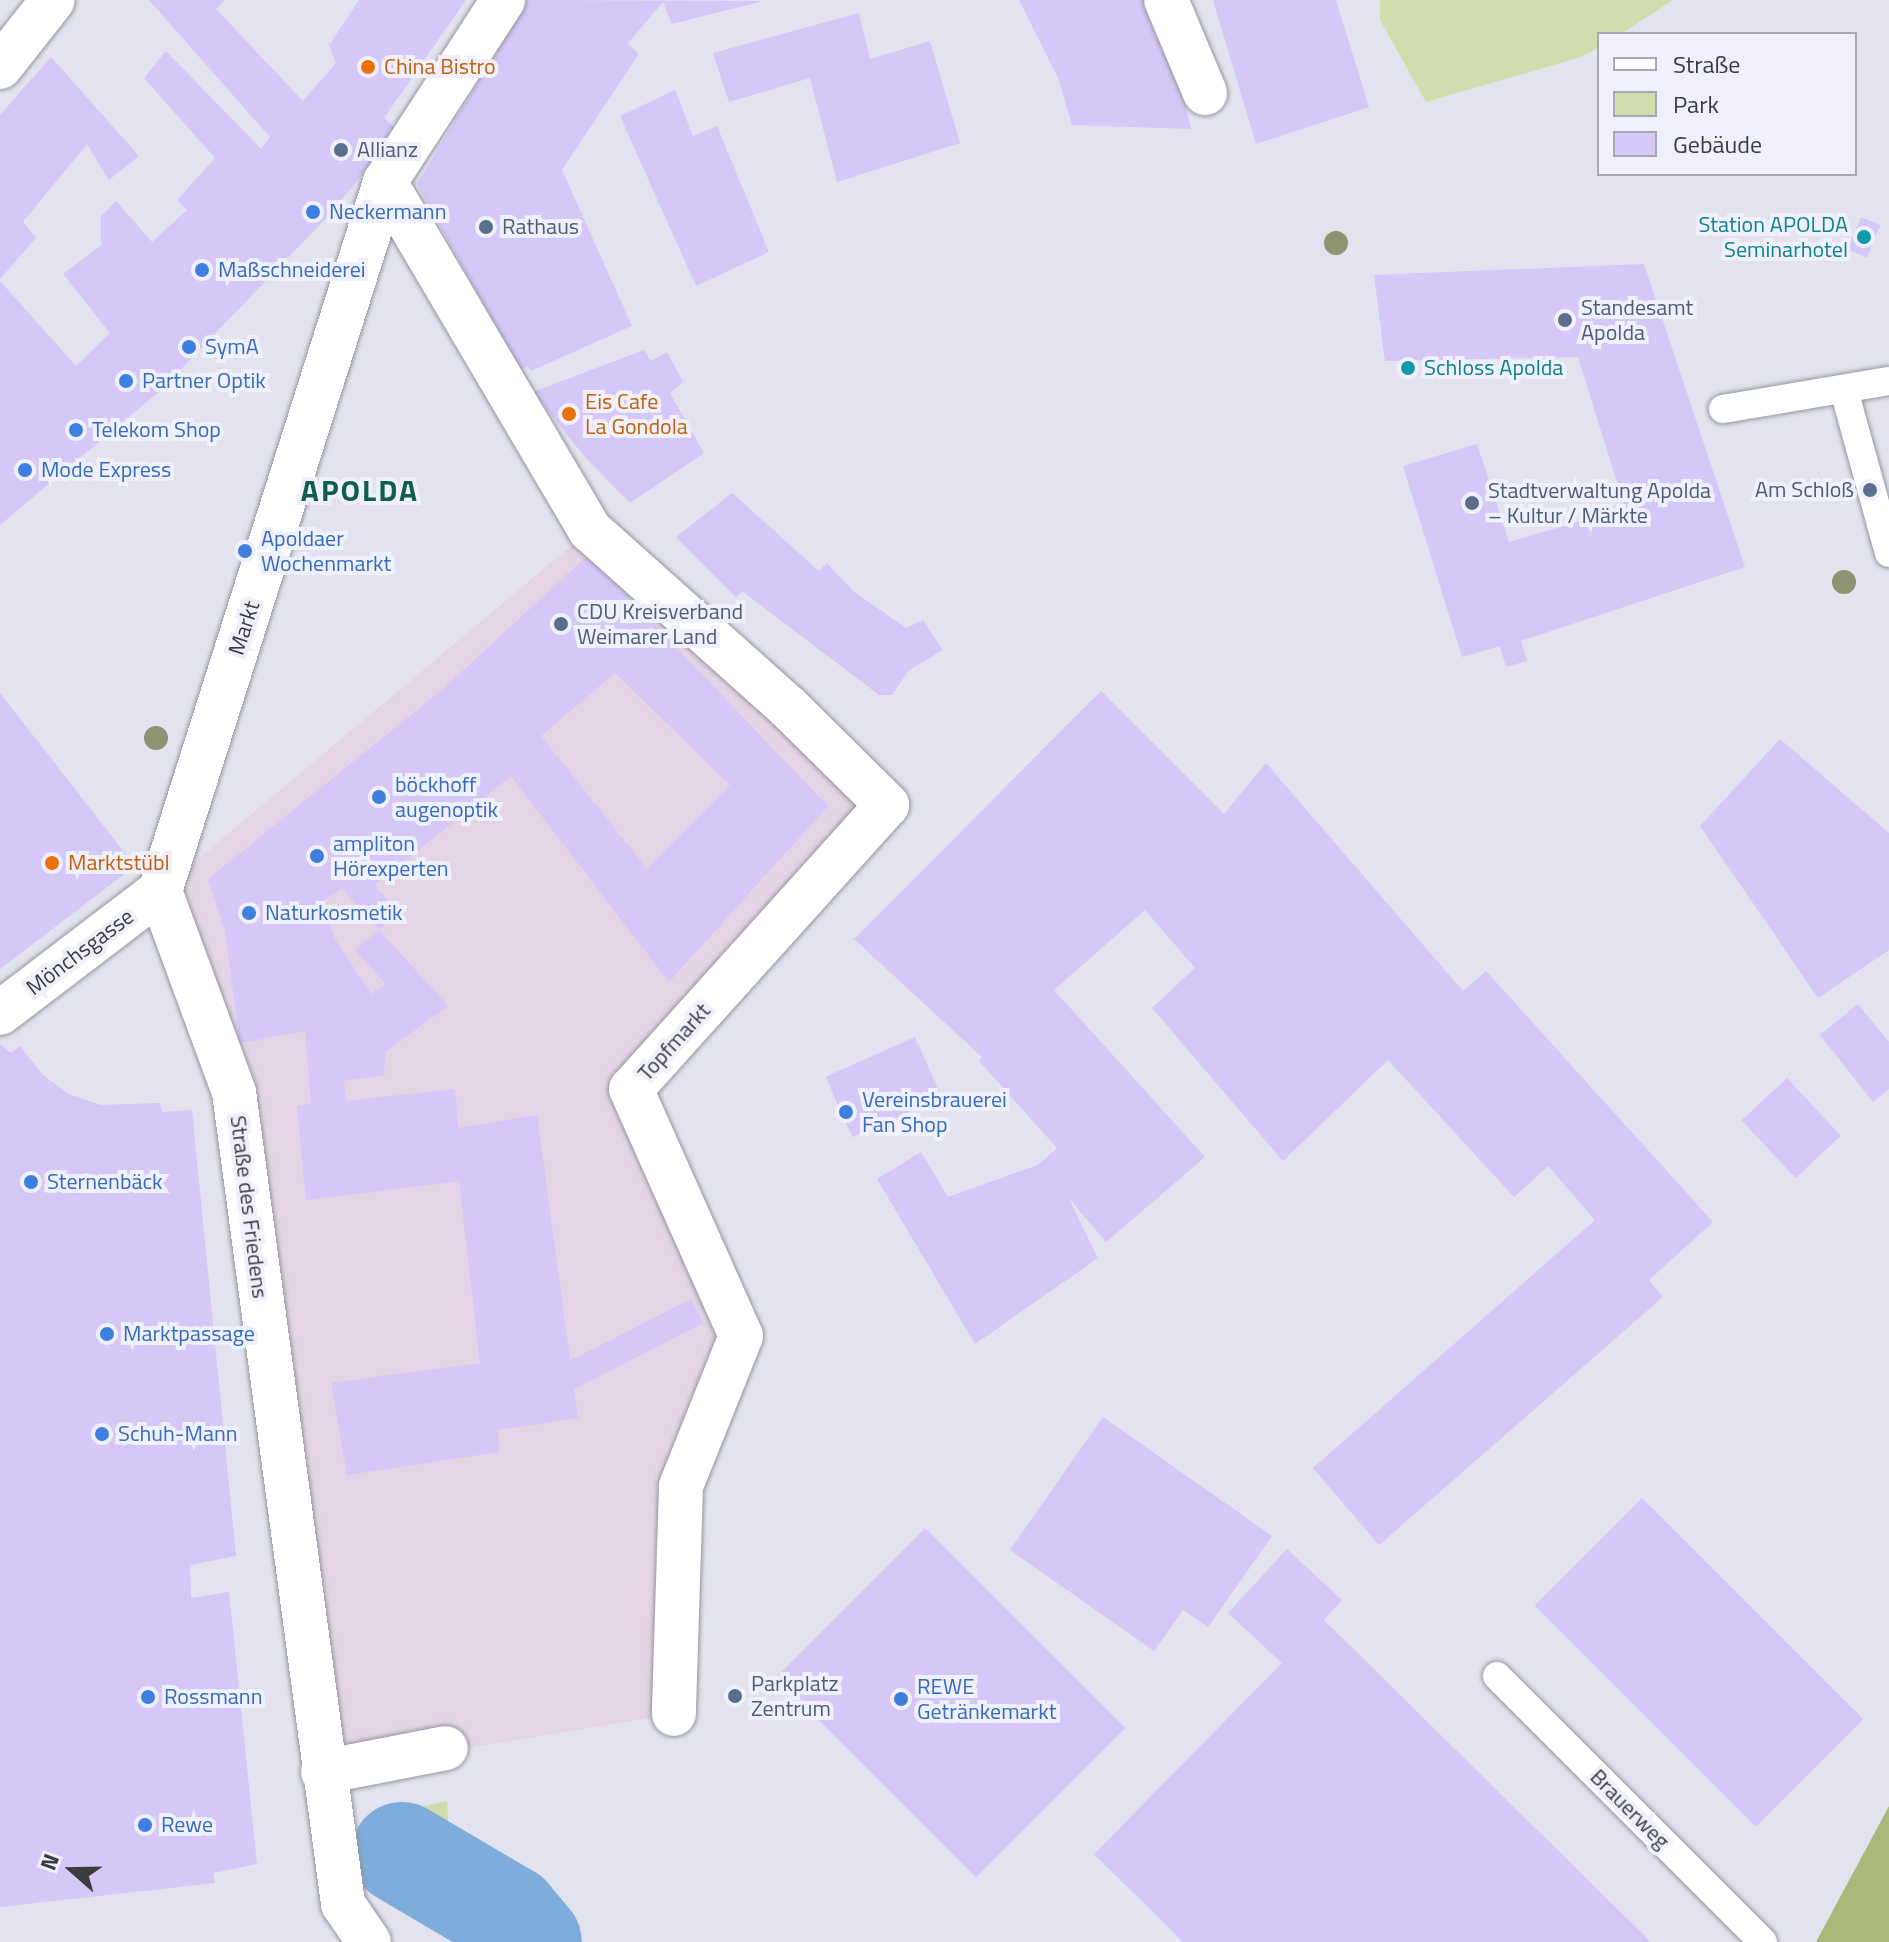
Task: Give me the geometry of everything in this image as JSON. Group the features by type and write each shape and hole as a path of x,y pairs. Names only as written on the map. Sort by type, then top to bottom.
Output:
{"street":[{"path":"0,67 53,0"},
{"name":"Markt","path":"160,891 385,182 503,0"},
{"path":"1166,0 1205,93"},
{"name":"Topfmarkt","path":"385,182 590,530 787,706 887,805 631,1089 741,1336 681,1486 674,1714"},
{"name":"Mönchsgasse","path":"0,1013 160,891"},
{"name":"Straße des Friedens","path":"160,891 234,1092 343,1904 369,1942"},
{"path":"323,1772 446,1748"}],"lane":[{"path":"1723,409 1889,381"},
{"path":"1844,390 1889,553"},
{"name":"Brauerweg","path":"1497,1676 1763,1942"}],"shaded area":[{"path":"590,530 887,805 632,1089 741,1336 681,1486 674,1714 323,1772 234,1093 160,891"}],"green space":[{"path":"1380,0 1673,0 1624,32 1597,32 1597,48 1581,57 1426,102 1380,20"},
{"path":"447,1801 449,1835 505,1901 502,1904 402,1848 373,1867 365,1857 363,1819"},
{"path":"1889,1806 1889,1942 1816,1942"},
{"path":"403,1863 506,1924 521,1942 472,1942 457,1924 419,1899 393,1869"}],"building":[{"path":"149,0 225,0 216,9 303,101 336,63 329,45 359,0 466,0 384,118 398,131 330,214 161,390 0,525 0,281 76,366 110,333 63,274 101,245 101,216 116,201 152,242 187,210 177,200 215,158 144,78 166,51 261,149 270,137"},
{"path":"527,0 763,1 672,24 663,2 628,43 639,54 562,170 632,326 531,371 528,366 519,370 417,184"},
{"path":"1019,0 1151,0 1169,40 1191,129 1072,125 1059,80"},
{"path":"1213,0 1336,0 1369,107 1256,144"},
{"path":"859,13 870,59 930,41 960,143 837,182 810,78 729,102 713,53"},
{"path":"51,57 139,156 109,180 87,144 23,222 36,238 0,279 0,115"},
{"path":"675,90 693,136 717,126 769,252 696,286 620,116"},
{"name":"Station APOLDA Seminarhotel","path":"1861,217 1880,225 1867,257 1847,249"},
{"path":"1644,264 1745,567 1521,641 1527,661 1506,667 1500,646 1462,657 1403,466 1477,444 1509,542 1625,508 1578,357 1385,361 1374,275"},
{"path":"644,350 651,361 667,352 683,382 670,393 704,453 630,503 584,456 533,392"},
{"path":"732,493 819,571 827,563 853,591 906,628 923,620 943,650 909,670 892,695 879,695 742,591 736,597 676,537"},
{"path":"588,555 828,806 669,982 511,776 375,885 398,913 379,930 448,1006 385,1052 384,1075 344,1081 346,1101 455,1089 458,1128 537,1115 578,1418 498,1430 499,1452 347,1475 331,1383 480,1363 459,1181 306,1200 297,1106 311,1104 305,1031 240,1043 225,931 208,879 443,689","holes":["615,673 730,785 647,869 541,736","342,888 379,930 355,950 386,984 371,994 335,939 323,901"]},
{"path":"1101,691 1224,814 1266,763 1463,991 1486,971 1713,1222 1649,1280 1663,1297 1379,1545 1313,1468 1595,1220 1548,1166 1514,1197 1388,1060 1283,1161 1152,1008 1195,968 1145,910 1054,990 1205,1157 1106,1242 1068,1197 1098,1258 975,1344 877,1179 921,1152 948,1197 1038,1165 1057,1148 979,1061 982,1057 854,939"},
{"path":"0,693 135,866 0,969"},
{"path":"1780,739 1889,833 1889,950 1818,998 1700,826"},
{"path":"1858,1004 1889,1042 1889,1089 1873,1102 1820,1035"},
{"path":"915,1037 942,1097 852,1137 825,1077"},
{"name":"Marktpassage","path":"0,1044 11,1053 20,1046 43,1075 69,1094 100,1105 160,1103 162,1112 192,1110 236,1556 190,1565 191,1598 229,1592 257,1864 213,1873 215,1883 0,1907"},
{"path":"1787,1078 1841,1136 1796,1178 1742,1120"},
{"path":"691,1299 703,1323 571,1390 559,1366"},
{"path":"1103,1417 1272,1536 1208,1627 1183,1610 1154,1651 1010,1550"},
{"path":"1642,1498 1863,1719 1756,1827 1535,1605"},
{"path":"925,1528 1125,1728 976,1877 776,1677"},
{"path":"1287,1549 1342,1600 1324,1620 1651,1942 1183,1942 1094,1854 1282,1663 1228,1613"}],"waterway":[{"path":"402,1853 509,1916 531,1942"}],"place":[{"name":"China Bistro","path":"368,67"},
{"name":"Allianz","path":"341,150"},
{"name":"Neckermann","path":"313,212"},
{"name":"Rathaus","path":"486,227"},
{"name":"Station APOLDA Seminarhotel","path":"1864,237"},
{"name":"Maßschneiderei","path":"202,270"},
{"name":"Standesamt Apolda","path":"1565,320"},
{"name":"SymA","path":"189,347"},
{"name":"Schloss Apolda","path":"1408,368"},
{"name":"Partner Optik","path":"126,381"},
{"name":"Eis Cafe La Gondola","path":"569,414"},
{"name":"Telekom Shop","path":"76,430"},
{"name":"Mode Express","path":"25,470"},
{"name":"Am Schloß","path":"1870,490"},
{"name":"Stadtverwaltung Apolda – Kultur / Märkte","path":"1472,503"},
{"name":"Apoldaer Wochenmarkt","path":"245,551"},
{"name":"CDU Kreisverband Weimarer Land","path":"561,624"},
{"name":"böckhoff augenoptik","path":"379,797"},
{"name":"ampliton Hörexperten","path":"317,856"},
{"name":"Marktstübl","path":"52,863"},
{"name":"Naturkosmetik","path":"249,913"},
{"name":"Vereinsbrauerei Fan Shop","path":"846,1112"},
{"name":"Sternenbäck","path":"31,1182"},
{"name":"Marktpassage","path":"107,1334"},
{"name":"Schuh-Mann","path":"102,1434"},
{"name":"Parkplatz Zentrum","path":"735,1696"},
{"name":"Rossmann","path":"148,1697"},
{"name":"REWE Getränkemarkt","path":"901,1699"},
{"name":"Rewe","path":"145,1825"}],"district":[{"name":"APOLDA","path":"360,490"}]}
